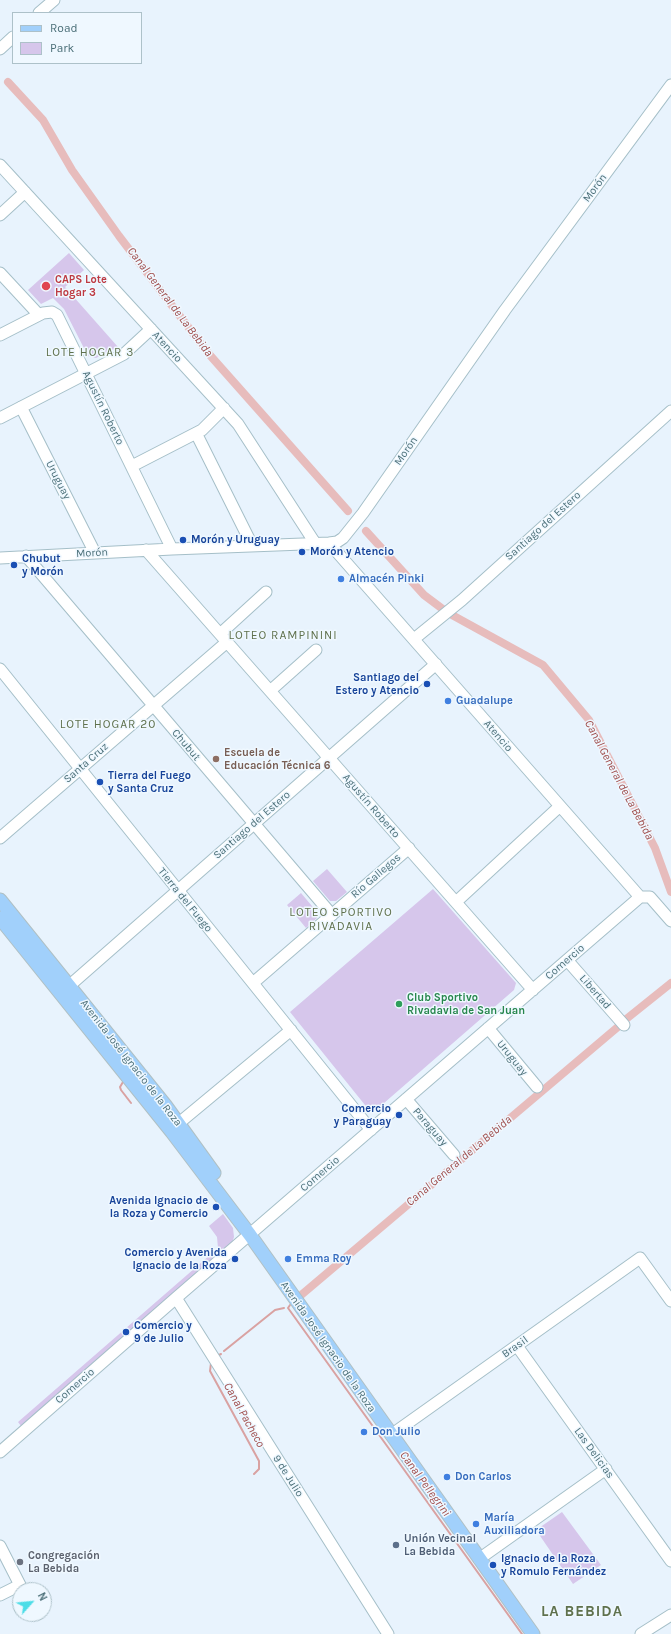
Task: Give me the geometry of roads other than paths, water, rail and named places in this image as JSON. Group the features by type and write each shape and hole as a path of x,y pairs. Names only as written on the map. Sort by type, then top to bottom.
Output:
{"main road":[{"name":"Avenida José Ignacio de la Roza","path":"0,900 179,1123 236,1207 250,1235"},
{"name":"Avenida José Ignacio de la Roza","path":"0,918 172,1132 250,1235 533,1634"}],"street":[{"path":"40,12 54,0"},
{"path":"0,49 12,38"},
{"name":"Morón","path":"0,558 252,545 330,543 337,542 343,538 363,513 505,310 671,86"},
{"name":"Atencio","path":"0,165 238,424 315,543"},
{"path":"0,215 25,192"},
{"path":"0,273 38,315 0,335"},
{"name":"Agustín Roberto","path":"38,315 48,312 52,312 57,315 172,549"},
{"path":"0,418 124,354 151,329"},
{"name":"Uruguay","path":"21,407 95,553"},
{"path":"132,466 202,430 224,408"},
{"name":"Santiago del Estero","path":"414,639 462,600 671,411"},
{"path":"196,433 252,545"},
{"name":"Atencio","path":"330,543 640,897 650,897 671,921"},
{"name":"Agustín Roberto","path":"146,550 533,990"},
{"name":"Chubut","path":"26,556 332,915"},
{"name":"Santa Cruz","path":"0,838 153,706 223,638 266,592"},
{"path":"270,691 316,650"},
{"name":"Santiago del Estero","path":"69,986 436,664"},
{"name":"Tierra del Fuego","path":"0,669 371,1130"},
{"path":"456,902 560,806"},
{"name":"Río Gallegos","path":"253,983 409,848"},
{"name":"Comercio","path":"0,1452 640,897"},
{"name":"Libertad","path":"567,960 624,1024"},
{"name":"Uruguay","path":"488,1028 536,1087"},
{"path":"179,1123 291,1030"},
{"name":"Paraguay","path":"406,1099 454,1155"},
{"name":"Brasil","path":"391,1435 640,1258 671,1301"},
{"name":"9 de Julio","path":"176,1298 388,1634"},
{"name":"Las Delicias","path":"517,1346 671,1561"},
{"path":"479,1559 606,1469"},
{"path":"0,1546 20,1585 0,1595"},
{"path":"641,1634 671,1614"}],"waterway":[{"name":"Canal General de La Bebida","path":"8,82 43,120 72,170 119,236 208,353 348,511"},
{"name":"Canal General de La Bebida","path":"366,531 424,595 444,610"},
{"name":"Canal General de La Bebida","path":"452,615 543,665 589,720 655,848 671,892"},
{"name":"Canal General de La Bebida","path":"625,1020 671,983"},
{"name":"Canal General de La Bebida","path":"300,1296 619,1026"},
{"path":"123,1082 120,1087 121,1090 131,1103"},
{"name":"Canal Pellegrini","path":"290,1305 288,1308 522,1634"},
{"name":"Canal Pacheco","path":"224,1351 275,1310 284,1308"},
{"name":"Canal Pacheco","path":"211,1363 210,1371 259,1461 259,1469 254,1474"}],"place":[{"name":"CAPS Lote Hogar 3","path":"46,286"},
{"name":"Morón y Uruguay","path":"183,540"},
{"name":"Morón y Atencio","path":"302,552"},
{"name":"Chubut y Morón","path":"14,565"},
{"name":"Almacén Pinki","path":"341,579"},
{"name":"Santiago del Estero y Atencio","path":"427,684"},
{"name":"Guadalupe","path":"448,701"},
{"name":"Escuela de Educación Técnica 6","path":"216,759"},
{"name":"Tierra del Fuego y Santa Cruz","path":"100,782"},
{"name":"Club Sportivo Rivadavia de San Juan","path":"399,1004"},
{"name":"Comercio y Paraguay","path":"399,1115"},
{"name":"Avenida Ignacio de la Roza y Comercio","path":"216,1207"},
{"name":"Comercio y Avenida Ignacio de la Roza","path":"235,1259"},
{"name":"Emma Roy","path":"288,1259"},
{"name":"Comercio y 9 de Julio","path":"126,1332"},
{"name":"Don Julio","path":"364,1432"},
{"name":"Don Carlos","path":"447,1477"},
{"name":"María Auxiliadora","path":"476,1524"},
{"name":"Unión Vecinal La Bebida","path":"396,1545"},
{"name":"Congregación La Bebida","path":"20,1562"},
{"name":"Ignacio de la Roza y Romulo Fernández","path":"493,1565"}],"district":[{"name":"LOTE HOGAR 3","path":"90,353"},
{"name":"LOTEO RAMPININI","path":"283,636"},
{"name":"LOTE HOGAR 20","path":"108,725"},
{"name":"LOTEO SPORTIVO RIVADAVIA","path":"341,920"},
{"name":"LA BEBIDA","path":"582,1612"}]}
